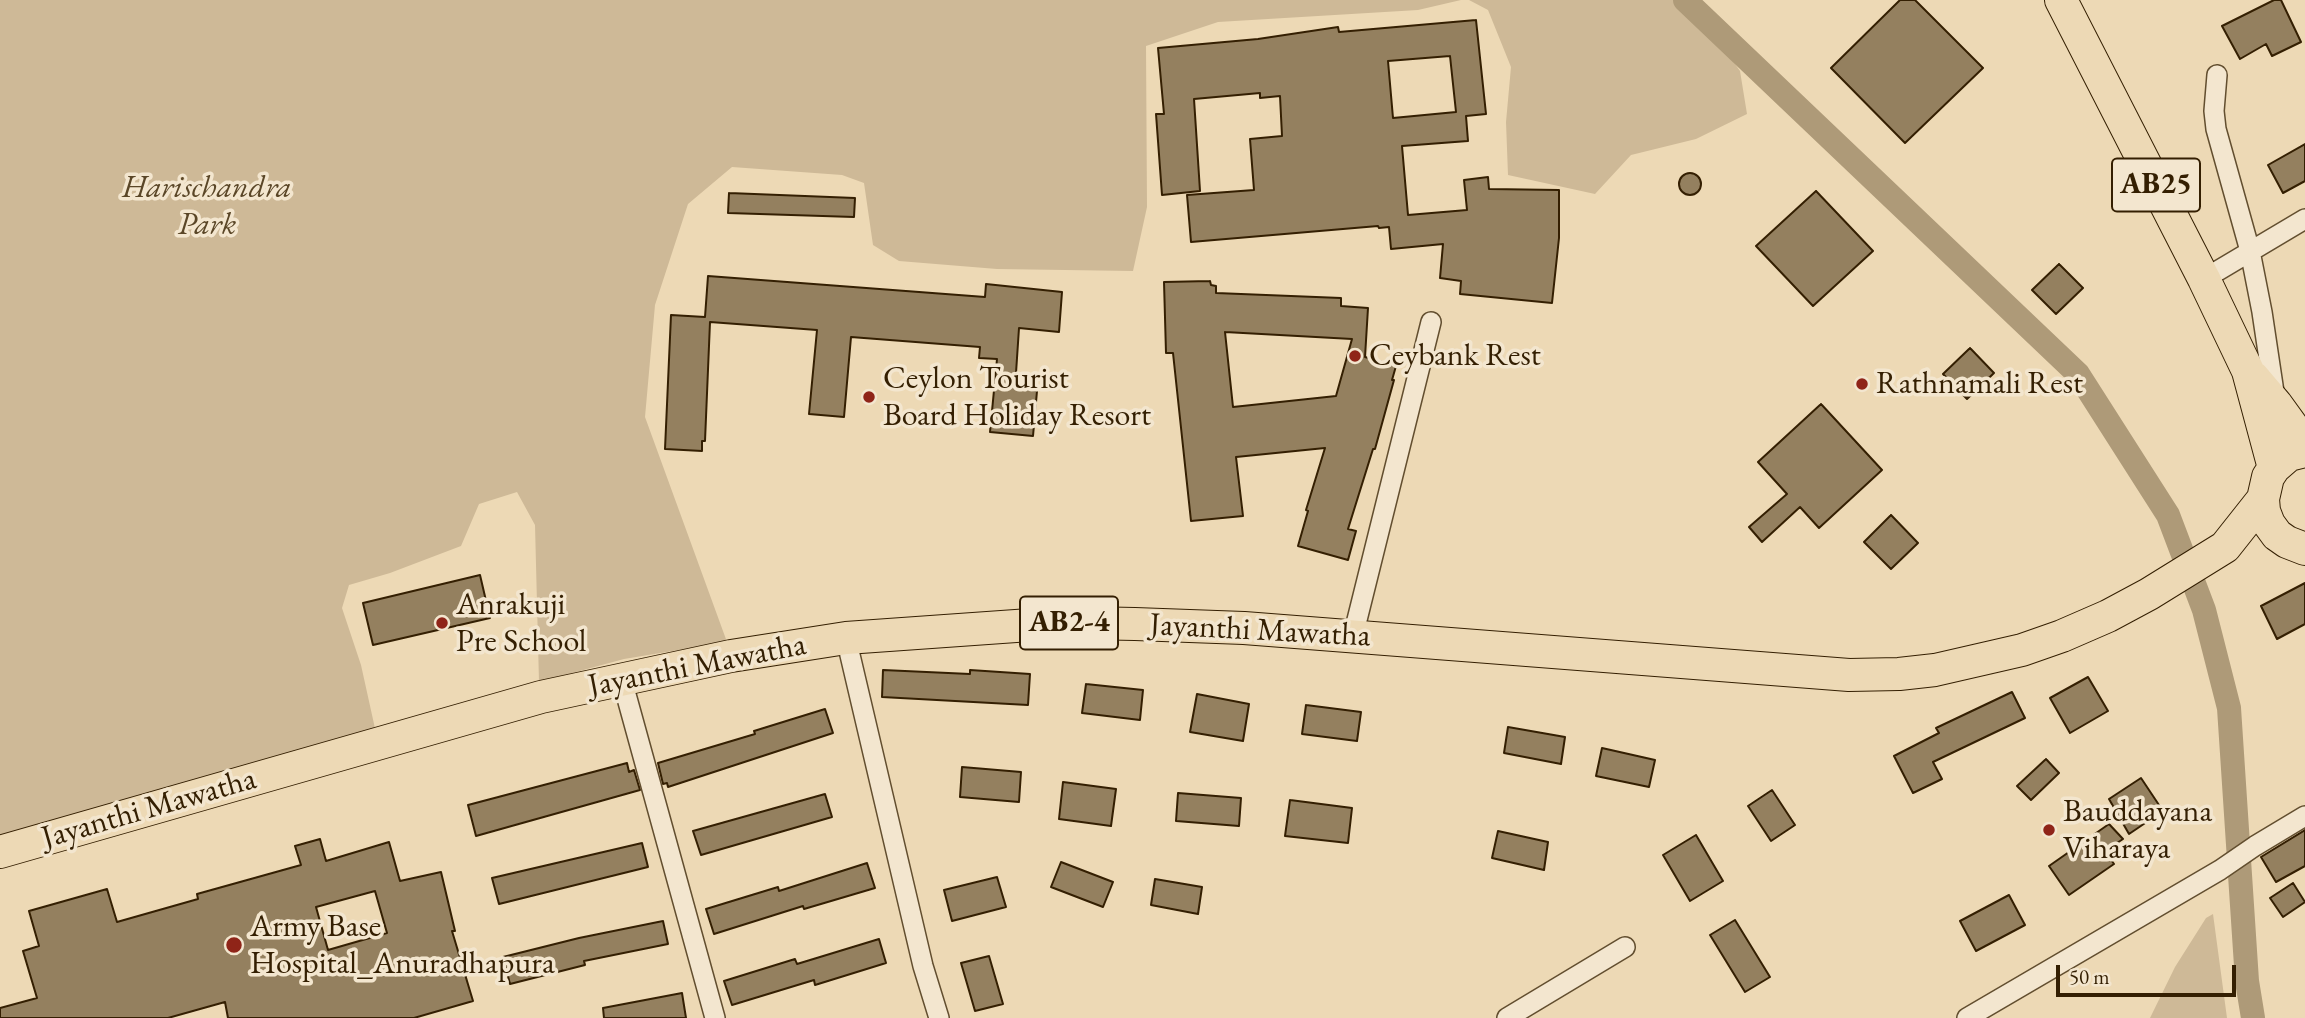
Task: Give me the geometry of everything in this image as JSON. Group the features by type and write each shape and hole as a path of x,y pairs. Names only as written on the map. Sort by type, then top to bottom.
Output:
{"main road":[{"name":"AB25","path":"2061,0 2204,279 2248,371 2274,468"},
{"name":"AB25","path":"2248,371 2305,444"},
{"path":"2274,468 2290,455 2305,451"},
{"name":"Jayanthi Mawatha","path":"0,852 541,697 731,656 846,638 1086,623 1244,628 1849,675 1936,670 2022,650 2074,631 2149,594 2225,547 2263,499 2268,477 2274,468"},
{"path":"2263,499 2269,524 2277,534 2296,546"},
{"name":"Jayanthi Mawatha","path":"2225,547 2296,546"}],"street":[{"path":"2217,75 2214,111 2216,129 2250,251 2276,404"},
{"path":"2204,279 2305,219"},
{"path":"1353,636 1431,322"},
{"path":"846,638 923,967 939,1018"},
{"path":"622,680 715,1018"},
{"path":"1967,1018 2220,870 2305,816"},
{"path":"1507,1018 1625,947"}],"green space":[{"name":"Harischandra Park","path":"0,0 1461,0 1418,10 1218,22 1146,46 1147,207 1133,271 997,269 899,261 873,245 864,183 842,175 732,167 688,204 655,305 645,417 727,642 624,659 539,682 535,525 517,492 479,504 461,546 390,573 349,585 342,608 361,665 376,733 0,841"},
{"path":"1469,0 1690,0 1740,71 1747,114 1696,139 1631,155 1595,194 1508,175 1506,122 1511,67 1488,10"},
{"path":"2213,914 2227,1018 2150,1018 2175,967 2206,918"}],"building":[{"path":"1900,0 1915,0 1983,68 1905,143 1831,68"},
{"path":"2274,0 2281,0 2301,42 2272,56 2266,44 2240,59 2222,26"},
{"path":"1476,20 1486,114 1466,116 1468,141 1402,146 1408,215 1467,210 1464,180 1488,177 1489,189 1559,190 1559,238 1552,303 1460,294 1461,281 1440,278 1443,244 1391,249 1389,227 1191,242 1187,195 1254,190 1250,139 1282,136 1280,96 1260,98 1260,93 1194,99 1200,191 1162,195 1156,114 1164,114 1158,48 1258,39 1338,27 1339,32","holes":["1450,56 1456,112 1393,118 1388,61"]},
{"path":"2305,144 2305,181 2283,193 2268,165"},
{"path":"1690,173 1698,176 1701,184 1698,192 1690,195 1682,192 1679,184 1682,176"},
{"path":"1816,191 1873,251 1813,306 1756,246"},
{"path":"729,193 855,198 854,217 728,213"},
{"path":"2059,264 2083,288 2056,314 2032,290"},
{"path":"708,276 985,297 986,284 1062,292 1059,332 1019,328 1015,388 1037,391 1033,436 990,432 997,359 979,358 980,347 851,337 844,417 809,414 817,330 710,322 705,441 702,441 702,451 665,449 671,315 705,317"},
{"path":"1210,281 1211,285 1216,286 1216,293 1341,298 1341,306 1368,308 1365,357 1396,366 1375,449 1348,529 1356,531 1348,560 1298,546 1325,448 1236,457 1243,516 1191,521 1173,353 1166,353 1164,282","holes":["1225,332 1352,339 1336,396 1233,407"]},
{"path":"1970,348 1994,373 1967,399 1943,374"},
{"path":"1821,404 1882,470 1819,528 1800,507 1762,542 1749,527 1787,494 1758,462"},
{"path":"1891,515 1918,543 1891,569 1864,542"},
{"path":"480,575 490,618 373,645 363,603"},
{"path":"2305,583 2305,624 2277,639 2261,606"},
{"path":"883,670 970,674 970,670 1030,674 1028,705 882,697"},
{"path":"2088,677 2108,711 2070,733 2050,698"},
{"path":"1086,684 1143,690 1140,720 1082,713"},
{"path":"2012,692 2025,718 1933,762 1942,779 1913,793 1894,756 1939,733 1936,728"},
{"path":"1197,694 1249,704 1243,741 1190,732"},
{"path":"1306,705 1361,712 1357,741 1302,734"},
{"path":"825,709 833,733 668,787 667,783 663,784 658,763 755,734 754,731"},
{"path":"1508,727 1565,737 1561,764 1504,753"},
{"path":"1602,748 1655,760 1649,787 1596,776"},
{"path":"2046,759 2059,773 2031,800 2017,786"},
{"path":"627,763 629,772 634,770 640,790 476,836 468,805"},
{"path":"962,767 1021,772 1019,802 960,797"},
{"path":"2141,778 2163,811 2129,834 2109,799"},
{"path":"1063,782 1116,789 1111,826 1059,819"},
{"path":"1772,790 1795,825 1771,841 1748,806"},
{"path":"1178,793 1241,798 1239,826 1176,821"},
{"path":"825,794 832,817 701,855 693,831"},
{"path":"1290,800 1352,808 1348,843 1285,836"},
{"path":"2109,824 2123,839 2105,851 2114,864 2069,895 2049,866"},
{"path":"2305,830 2305,866 2276,882 2261,857"},
{"path":"1498,831 1548,842 1544,870 1492,858"},
{"path":"1696,835 1723,881 1690,901 1663,855"},
{"path":"320,839 326,861 389,842 400,881 441,872 455,931 452,931 473,1001 414,1018 228,1018 225,1002 168,1018 0,1018 0,1008 37,998 23,951 39,946 29,911 107,889 117,922 198,899 197,894 301,865 295,846","holes":["375,891 387,933 328,950 316,907"]},
{"path":"642,843 648,867 499,904 492,878"},
{"path":"1061,862 1113,882 1103,907 1051,887"},
{"path":"867,863 875,888 804,909 803,906 714,934 706,909 778,887 779,891"},
{"path":"997,877 1006,907 952,921 944,890"},
{"path":"1155,879 1202,887 1198,914 1151,905"},
{"path":"2293,883 2305,902 2283,917 2270,898"},
{"path":"2009,895 2025,925 1976,951 1960,921"},
{"path":"1735,920 1770,977 1745,992 1710,935"},
{"path":"663,921 668,944 584,961 585,965 510,984 503,957"},
{"path":"879,939 886,963 815,985 814,980 732,1005 724,981 795,959 797,964"},
{"path":"989,956 1003,1004 975,1011 961,963"},
{"path":"682,993 686,1018 604,1018 603,1008"}],"waterway":[{"path":"1685,0 2078,374 2168,515 2204,610 2229,708 2247,981 2253,1018"}],"place":[{"name":"Ceybank Rest","path":"1355,356"},
{"name":"Rathnamali Rest","path":"1862,384"},
{"name":"Ceylon Tourist Board Holiday Resort","path":"869,397"},
{"name":"Anrakuji Pre School","path":"442,623"},
{"name":"Bauddayana Viharaya","path":"2049,830"},
{"name":"Army Base Hospital_Anuradhapura","path":"234,945"}]}
